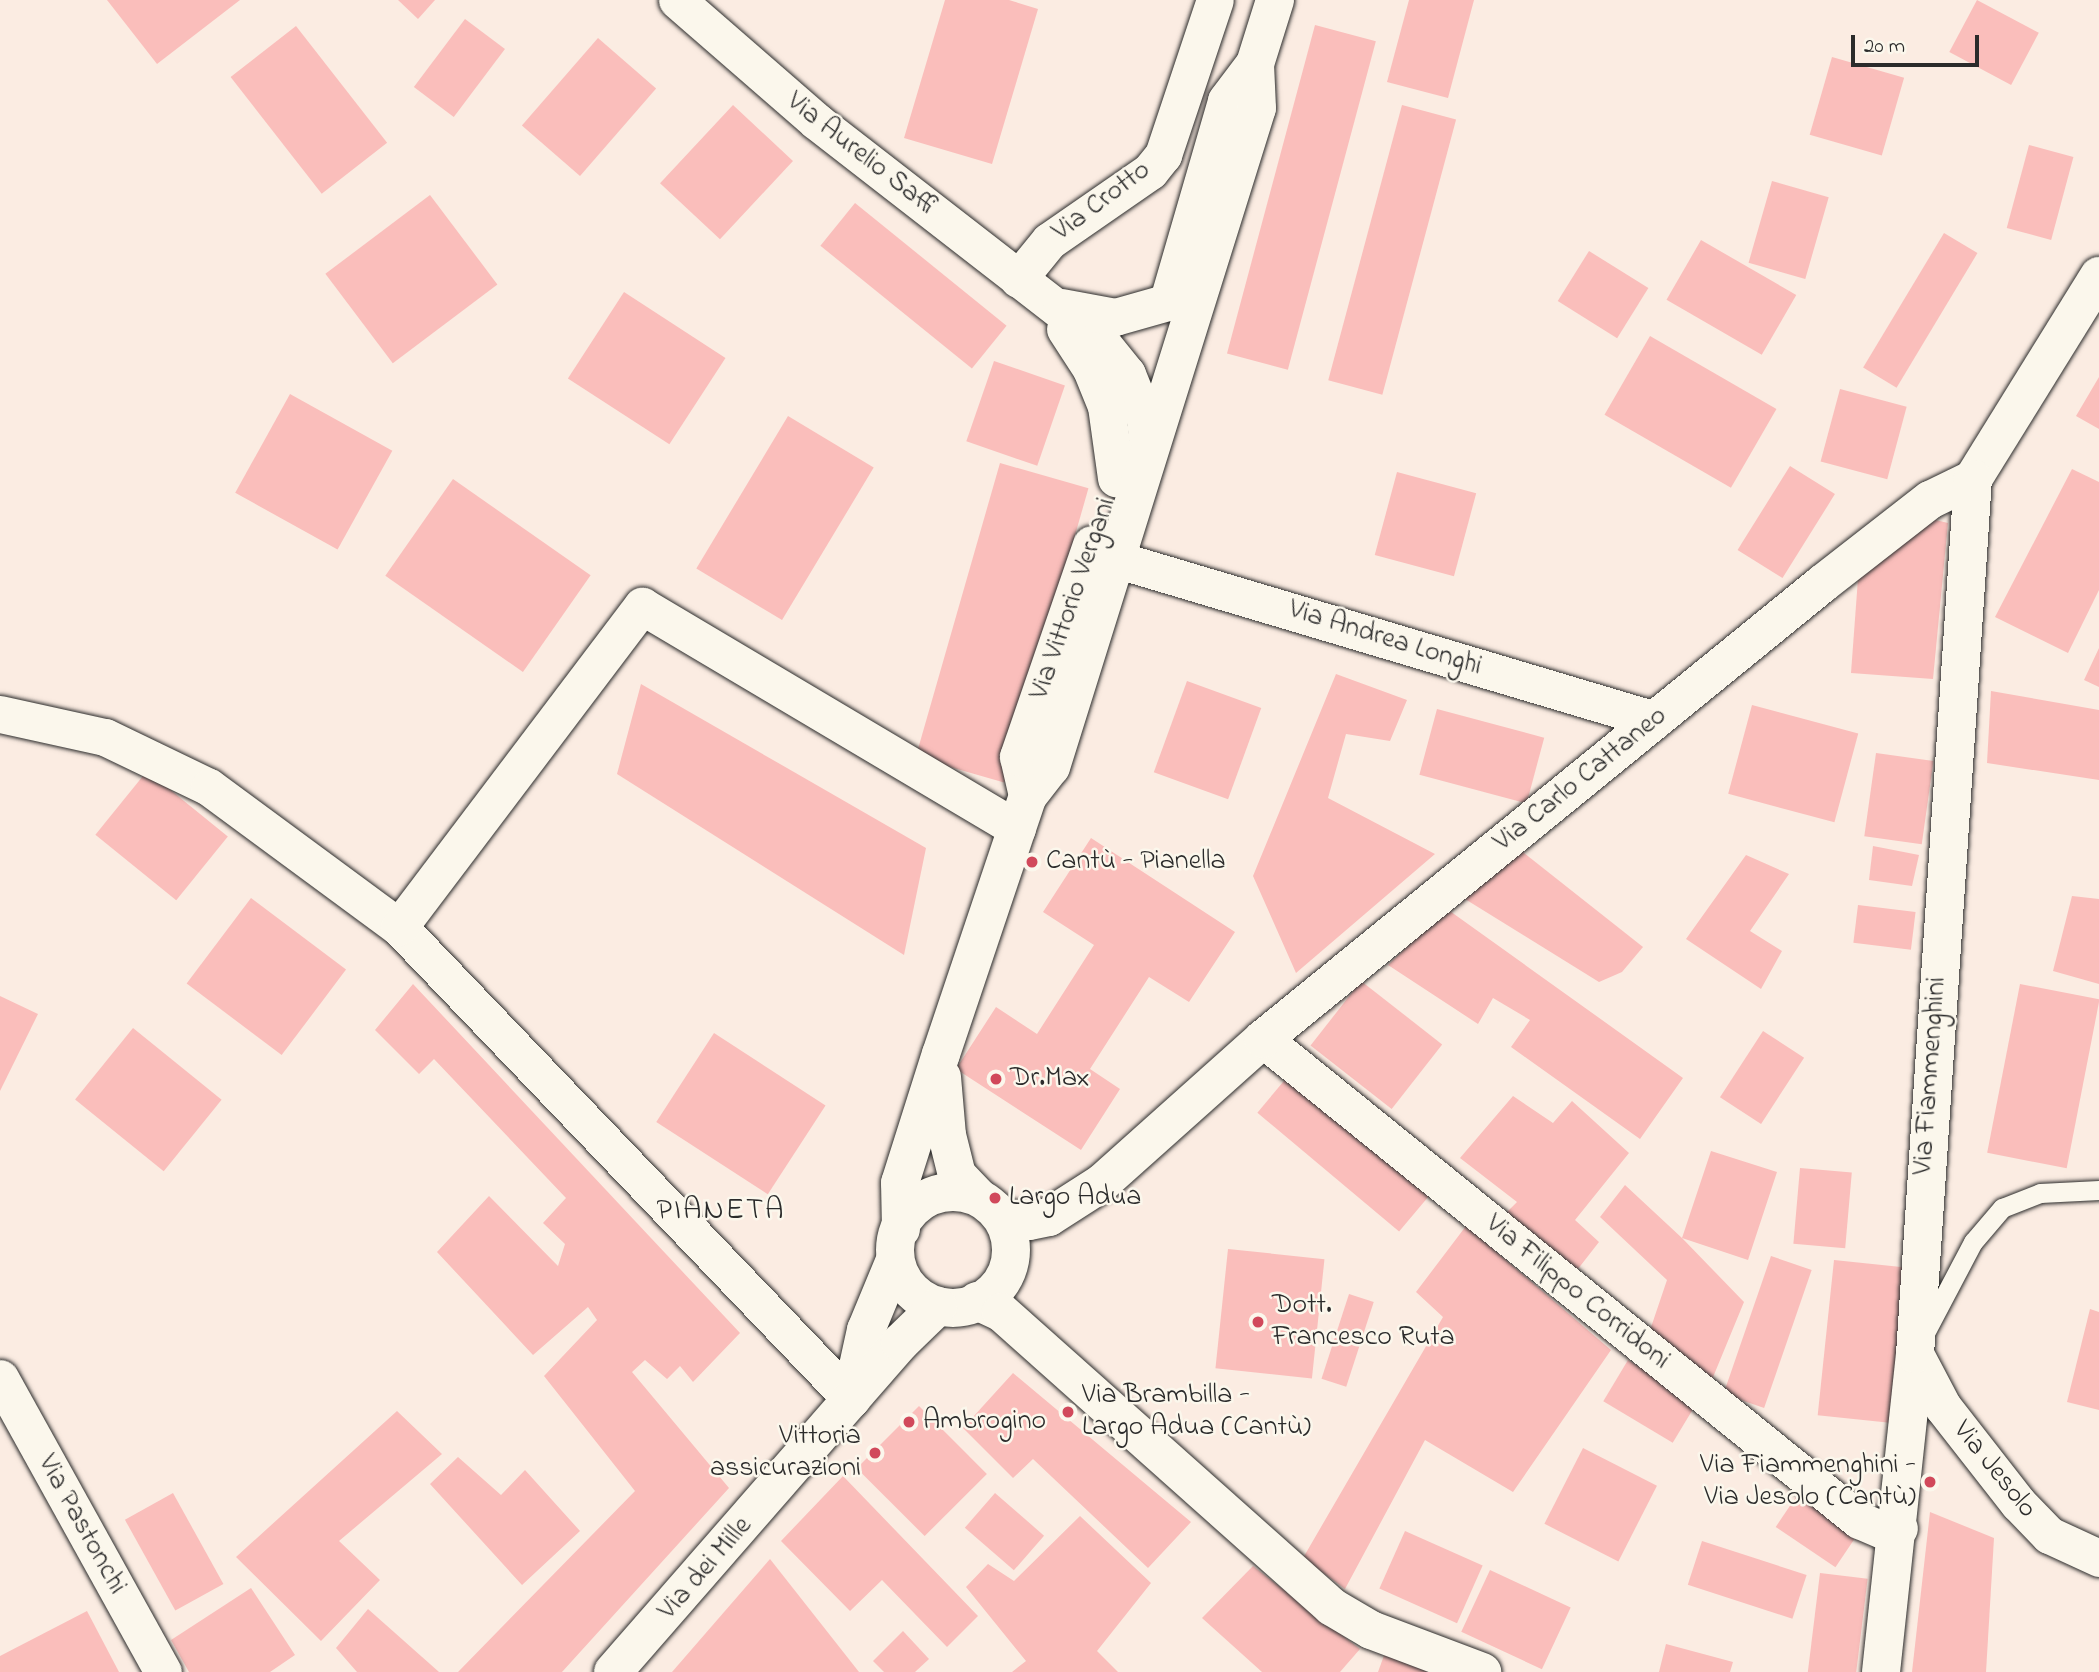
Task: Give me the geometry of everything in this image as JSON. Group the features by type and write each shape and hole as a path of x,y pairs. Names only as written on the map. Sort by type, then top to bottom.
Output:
{"street":[{"name":"Via Aurelio Saffi","path":"677,0 816,121 1048,305 1101,342 1128,374 1139,402"},
{"name":"Via Crotto","path":"1017,279 1049,241 1150,171 1163,155 1215,0"},
{"name":"Via Vittorio Vergani","path":"1022,813 1019,757 1116,478 1227,101 1255,64 1275,0"},
{"name":"Via Vittorio Vergani","path":"898,1245 900,1183 1022,813 1051,767 1148,447 1258,108 1255,64"},
{"path":"1973,479 2099,276"},
{"name":"Via Aurelio Saffi","path":"1048,305 1115,317 1168,302"},
{"name":"Via Aurelio Saffi","path":"1048,305 1100,387 1111,429 1116,478"},
{"name":"Via Vittorio Vergani","path":"1139,402 1148,447"},
{"name":"Via Carlo Cattaneo","path":"991,1208 1029,1221 1067,1207 1102,1183 1263,1039 1893,527 1930,500 1973,479"},
{"name":"Via Fiammenghini","path":"1881,1672 1899,1528 1915,1354 1973,479"},
{"name":"Via Andrea Longhi","path":"1115,559 1655,720"},
{"path":"399,928 642,606 1022,813"},
{"path":"0,714 105,737 209,787 399,928 851,1399"},
{"name":"Via Filippo Corridoni","path":"1263,1039 1859,1520 1883,1530 1899,1528"},
{"name":"Via Vittorio Vergani","path":"941,1054 943,1107 957,1175 991,1208"},
{"path":"950,1192 991,1208 1011,1256 1005,1277 977,1301 952,1308 925,1304 902,1280 898,1245 923,1202 950,1192"},
{"name":"Via dei Mille","path":"851,1399 866,1330 898,1245"},
{"path":"977,1301 1001,1312 1332,1607 1371,1630 1482,1672"},
{"name":"Via dei Mille","path":"613,1672 648,1636 851,1399 938,1306"},
{"name":"Via Jesolo","path":"1915,1354 1942,1407 2018,1503 2049,1535 2084,1552"},
{"name":"Via Pastonchi","path":"0,1378 163,1672"},
{"path":"633,1672 648,1636"}],"lane":[{"path":"1915,1354 1973,1242 2002,1208 2040,1193 2099,1190"}],"building":[{"path":"107,0 240,0 157,64"},
{"path":"398,0 435,0 418,19"},
{"path":"945,0 1009,0 1038,9 992,164 904,138"},
{"path":"1409,0 1474,0 1448,98 1387,82"},
{"path":"1977,0 2039,33 2011,85 1949,52"},
{"path":"465,19 505,49 454,117 414,87"},
{"path":"1315,25 1376,41 1288,370 1227,353"},
{"path":"296,26 387,143 322,194 231,77"},
{"path":"598,38 656,89 580,176 522,126"},
{"path":"1832,57 1904,78 1882,156 1810,135"},
{"path":"733,105 793,161 720,239 660,183"},
{"path":"1402,105 1456,119 1382,395 1328,380"},
{"path":"2029,145 2073,157 2051,240 2007,228"},
{"path":"1772,181 1829,197 1805,279 1749,263"},
{"path":"430,195 497,284 393,363 325,274"},
{"path":"855,203 1007,326 972,368 820,246"},
{"path":"1944,233 1977,253 1897,388 1863,368"},
{"path":"1701,240 1796,295 1762,355 1666,300"},
{"path":"1589,251 1648,288 1617,338 1558,301"},
{"path":"624,292 725,358 669,444 568,378"},
{"path":"1650,336 1776,409 1731,488 1604,415"},
{"path":"994,361 1065,385 1037,466 966,441"},
{"path":"2099,377 2099,429 2076,416"},
{"path":"1840,389 1907,407 1887,479 1821,461"},
{"path":"290,394 392,451 338,550 235,493"},
{"path":"788,416 874,468 782,620 696,569"},
{"path":"1000,463 1088,488 1004,783 916,757"},
{"path":"1790,466 1835,494 1782,578 1738,550"},
{"path":"2072,469 2099,482 2099,590 2068,653 1995,617"},
{"path":"1397,472 1476,493 1454,576 1375,555"},
{"path":"453,479 591,575 523,672 385,576"},
{"path":"1923,517 1948,523 1933,679 1851,673 1859,565"},
{"path":"2099,648 2099,687 2084,680"},
{"path":"1336,674 1407,700 1390,741 1346,734 1328,798 1435,854 1296,973 1253,876"},
{"path":"1187,681 1261,708 1228,799 1154,772"},
{"path":"641,684 926,848 904,955 617,774"},
{"path":"1991,691 2099,710 2099,780 1987,763"},
{"path":"1752,705 1858,733 1834,822 1728,794"},
{"path":"1437,709 1544,738 1527,803 1419,775"},
{"path":"1876,753 1933,761 1922,844 1864,836"},
{"path":"147,771 228,836 176,900 95,835"},
{"path":"1091,838 1235,932 1189,1002 1149,977 1090,1069 1120,1089 1081,1150 956,1069 996,1007 1037,1034 1094,945 1043,912"},
{"path":"1873,846 1919,855 1912,886 1869,880"},
{"path":"1519,849 1643,947 1622,972 1599,982 1465,899"},
{"path":"1746,855 1789,874 1750,931 1782,951 1761,989 1686,939"},
{"path":"2072,896 2099,899 2099,984 2053,971"},
{"path":"251,898 346,970 282,1055 187,983"},
{"path":"1858,905 1916,912 1911,950 1853,943"},
{"path":"1447,909 1683,1078 1640,1139 1511,1047 1530,1020 1493,998 1478,1024 1388,965"},
{"path":"1361,981 1442,1044 1392,1109 1311,1046"},
{"path":"413,984 740,1333 693,1382 680,1366 667,1379 645,1360 632,1372 729,1488 562,1672 458,1672 635,1491 544,1376 597,1320 588,1307 533,1355 437,1252 489,1196 558,1266 565,1244 543,1223 566,1198 434,1059 419,1074 375,1030"},
{"path":"2020,984 2099,999 2067,1168 1987,1153"},
{"path":"0,996 38,1014 0,1091"},
{"path":"133,1028 222,1100 164,1171 75,1099"},
{"path":"1763,1031 1804,1058 1761,1124 1720,1097"},
{"path":"714,1033 826,1105 768,1194 656,1122"},
{"path":"1294,1069 1436,1188 1399,1232 1257,1113"},
{"path":"1513,1096 1553,1123 1572,1101 1629,1153 1575,1220 1599,1242 1574,1274 1505,1214 1517,1202 1460,1158"},
{"path":"1711,1151 1777,1172 1748,1260 1682,1238"},
{"path":"1800,1168 1852,1173 1845,1248 1793,1244"},
{"path":"1625,1185 1682,1238 1744,1302 1711,1382 1646,1342 1667,1280 1600,1217"},
{"path":"1466,1226 1611,1350 1513,1492 1425,1440 1345,1589 1303,1558 1443,1317 1416,1292"},
{"path":"1228,1249 1324,1259 1312,1378 1215,1368"},
{"path":"1771,1256 1812,1270 1764,1408 1723,1394"},
{"path":"1834,1260 1911,1268 1894,1423 1818,1415"},
{"path":"1349,1294 1374,1302 1346,1387 1321,1379"},
{"path":"2090,1309 2099,1312 2099,1410 2067,1402"},
{"path":"1628,1360 1697,1402 1673,1443 1603,1401"},
{"path":"1013,1373 1191,1522 1148,1568 1033,1459 1013,1478 963,1428"},
{"path":"919,1406 987,1474 925,1536 857,1468"},
{"path":"397,1411 442,1454 339,1541 380,1580 321,1641 236,1557"},
{"path":"1583,1448 1657,1486 1618,1561 1544,1524"},
{"path":"458,1457 501,1495 525,1470 580,1531 522,1585 430,1484"},
{"path":"843,1476 978,1616 947,1647 882,1580 850,1611 781,1541"},
{"path":"1802,1488 1862,1528 1835,1567 1776,1527"},
{"path":"173,1493 223,1584 175,1611 125,1520"},
{"path":"995,1493 1044,1536 1014,1570 965,1528"},
{"path":"1930,1512 1994,1538 1986,1672 1912,1672"},
{"path":"1080,1516 1151,1583 1097,1651 1118,1672 1012,1672 1026,1661 966,1587 988,1564 1014,1581"},
{"path":"1405,1531 1483,1566 1457,1623 1379,1589"},
{"path":"1702,1541 1807,1575 1792,1619 1688,1585"},
{"path":"770,1559 859,1672 672,1672"},
{"path":"1253,1566 1360,1649 1340,1672 1262,1672 1202,1618"},
{"path":"1490,1570 1571,1608 1542,1669 1461,1632"},
{"path":"1820,1573 1868,1579 1856,1672 1808,1672"},
{"path":"251,1588 295,1655 270,1672 189,1672 171,1640"},
{"path":"368,1609 439,1672 357,1672 336,1648"},
{"path":"87,1611 119,1672 0,1672 0,1656"},
{"path":"903,1631 929,1659 915,1672 884,1672 873,1661"},
{"path":"1666,1644 1733,1662 1730,1672 1659,1672"},
{"path":"1386,1650 1444,1672 1378,1672"}],"place":[{"name":"Cantù - Pianella","path":"1032,862"},
{"name":"Dr.Max","path":"996,1079"},
{"name":"Largo Adua","path":"995,1198"},
{"name":"Dott. Francesco Ruta","path":"1258,1322"},
{"name":"Via Brambilla - Largo Adua (Cantù)","path":"1068,1412"},
{"name":"Ambrogino","path":"909,1422"},
{"name":"Vittoria assicurazioni","path":"875,1453"},
{"name":"Via Fiammenghini - Via Jesolo (Cantù)","path":"1930,1482"}],"district":[{"name":"PIANETA","path":"721,1211"}]}
